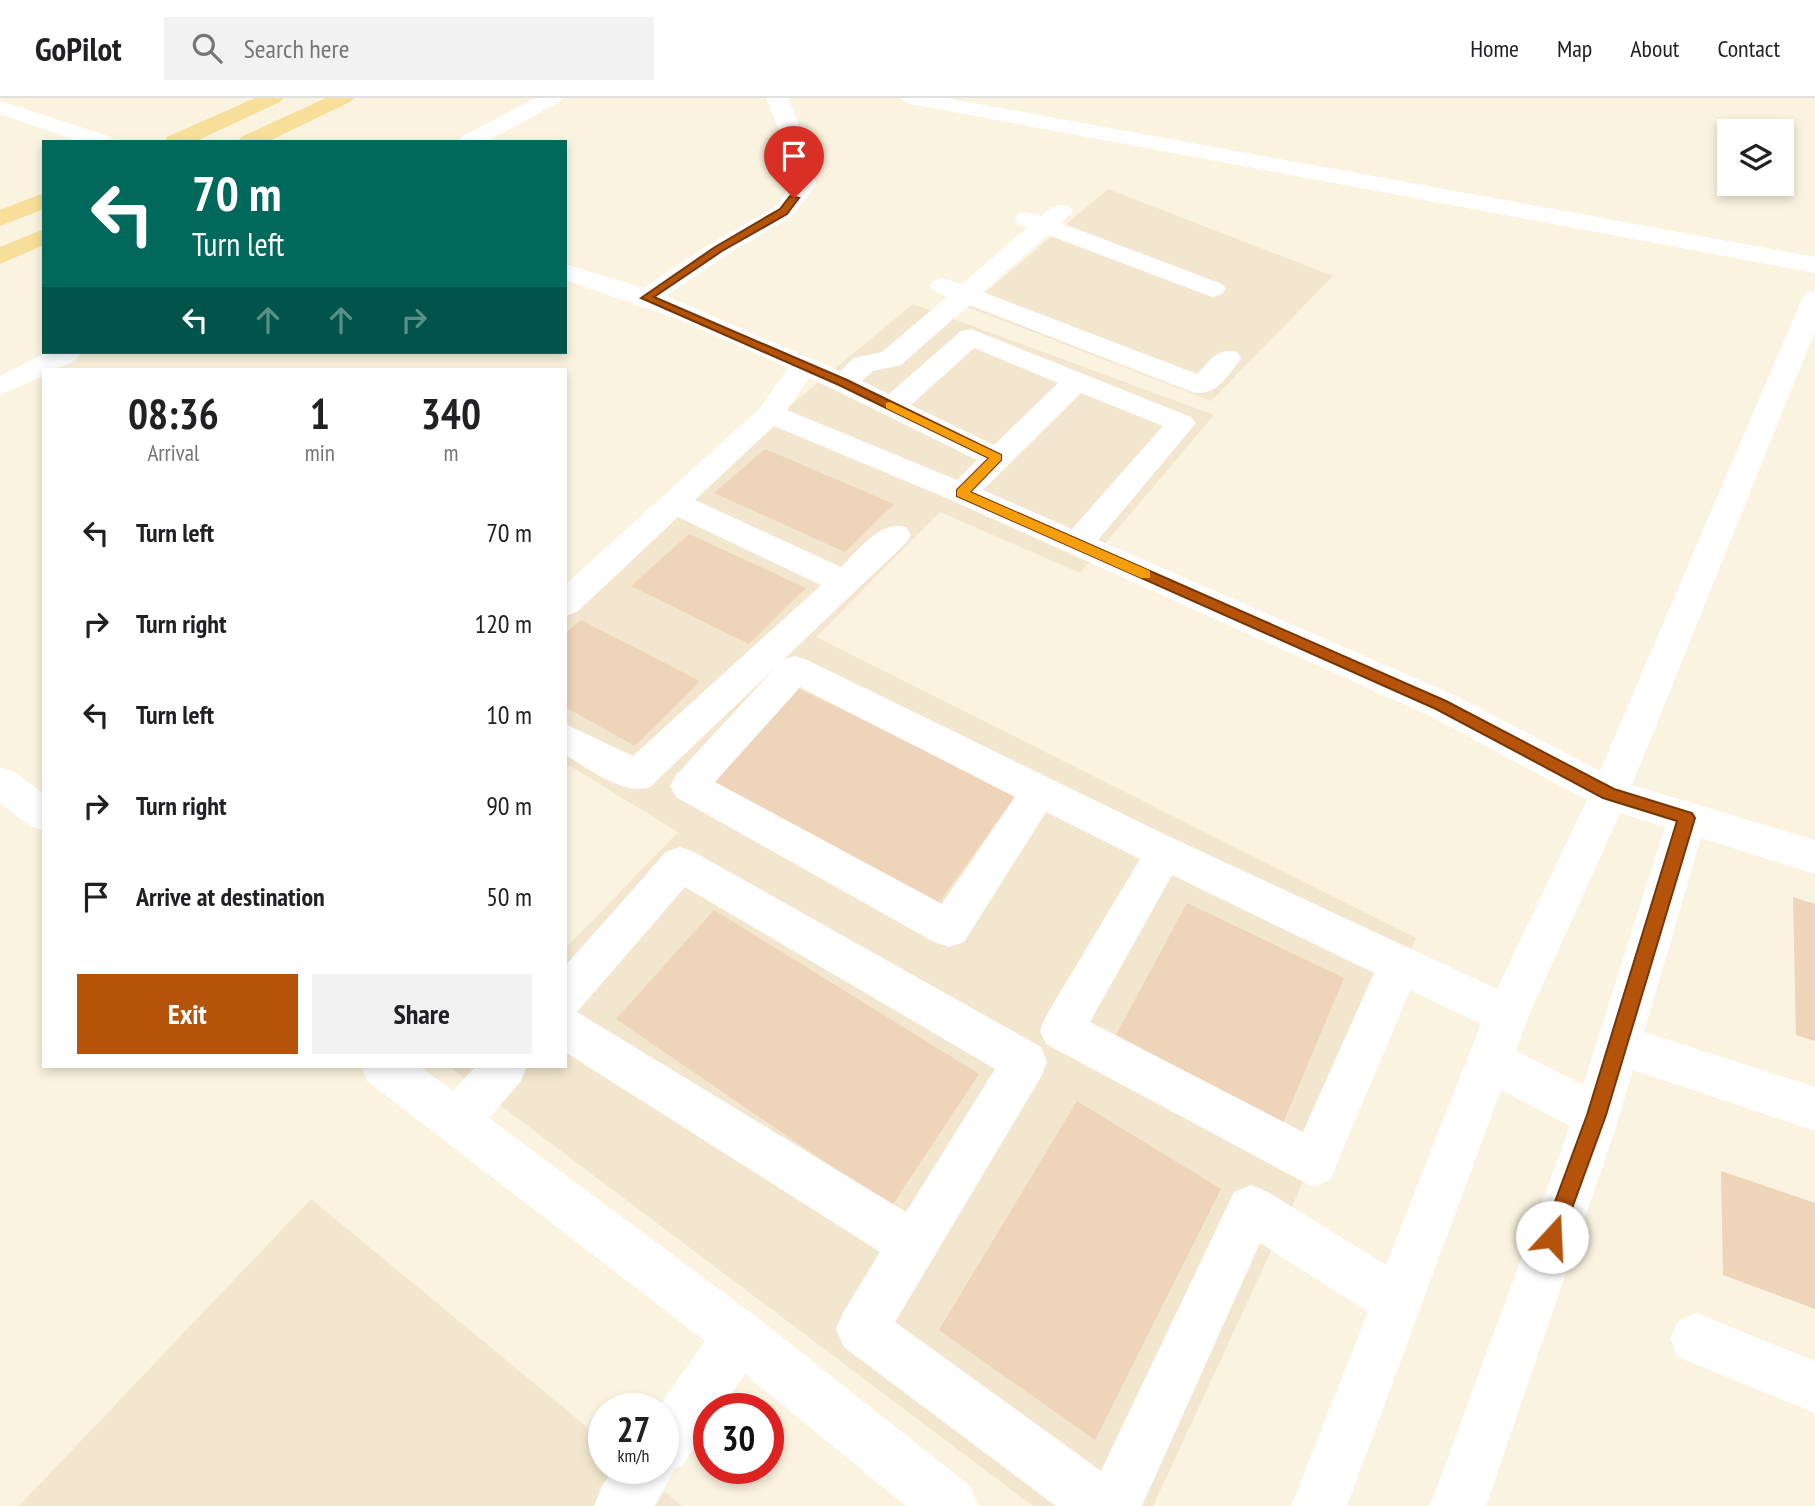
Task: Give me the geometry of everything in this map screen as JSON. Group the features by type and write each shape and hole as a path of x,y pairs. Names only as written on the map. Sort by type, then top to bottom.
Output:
{"main road":[{"path":"179,140 273,98"},
{"path":"252,140 344,98"},
{"path":"0,219 42,201"},
{"path":"0,256 42,237"}],"street":[{"path":"473,140 552,98"},
{"path":"646,298 719,249 783,212 804,185 800,158 777,98"},
{"path":"911,98 1815,265"},
{"path":"9,109 44,103"},
{"path":"9,109 97,140"},
{"path":"843,383 864,364 891,359 954,290 1044,215 1213,289"},
{"path":"567,273 646,298 843,383 997,457"},
{"path":"954,290 1202,386 1227,358"},
{"path":"1319,1506 1507,1015 1609,794 1815,299"},
{"path":"891,406 971,337 1181,423 1077,544"},
{"path":"0,387 65,354"},
{"path":"567,602 770,414 803,367"},
{"path":"962,493 1077,380"},
{"path":"770,414 962,493 1441,705 1609,794 1815,857"},
{"path":"674,503 844,582"},
{"path":"567,739 637,776 895,535"},
{"path":"1038,793 949,929 689,786 795,669 1038,793 1507,1015"},
{"path":"0,782 42,814"},
{"path":"1458,1506 1597,1115 1616,1044 1686,818"},
{"path":"1164,853 1062,1030 1312,1163 1399,965"},
{"path":"567,996 680,864 1025,1062 862,1329 1102,1506"},
{"path":"567,1029 914,1245"},
{"path":"1616,1044 1815,1109"},
{"path":"1490,1061 1597,1115"},
{"path":"386,1068 740,1336 950,1506"},
{"path":"456,1121 503,1068"},
{"path":"1112,1506 1251,1209 1397,1301"},
{"path":"679,1424 740,1336"},
{"path":"1696,1339 1815,1387"},
{"path":"622,1506 637,1484"}],"shaded area":[{"path":"1108,189 1333,276 1211,401 968,307"},
{"path":"913,304 1214,415 1080,573 940,512 816,637 1416,938 1153,1506 1033,1506 451,1068 567,1068 567,947 678,832 567,764 567,590"},
{"path":"311,1199 588,1428 588,1484 655,1484 682,1506 19,1506"}],"building":[{"path":"765,449 894,504 845,552 714,493"},
{"path":"689,534 806,588 749,644 631,586"},
{"path":"581,620 700,681 635,746 567,708 567,631"},
{"path":"799,689 1016,795 938,904 713,783"},
{"path":"1793,897 1815,904 1815,1041 1796,1035"},
{"path":"1187,903 1344,978 1283,1123 1116,1035"},
{"path":"714,910 979,1074 891,1207 616,1019"},
{"path":"1077,1101 1221,1189 1095,1440 939,1330"},
{"path":"1721,1171 1815,1203 1815,1309 1723,1275"}],"slow traffic":[{"path":"890,406 997,457 962,493 1146,574"}],"route":[{"path":"794,198 783,212 719,249 646,298 692,315 843,383 997,457 962,493 1441,705 1609,794 1686,818 1616,1044 1597,1115 1552,1237"}]}
